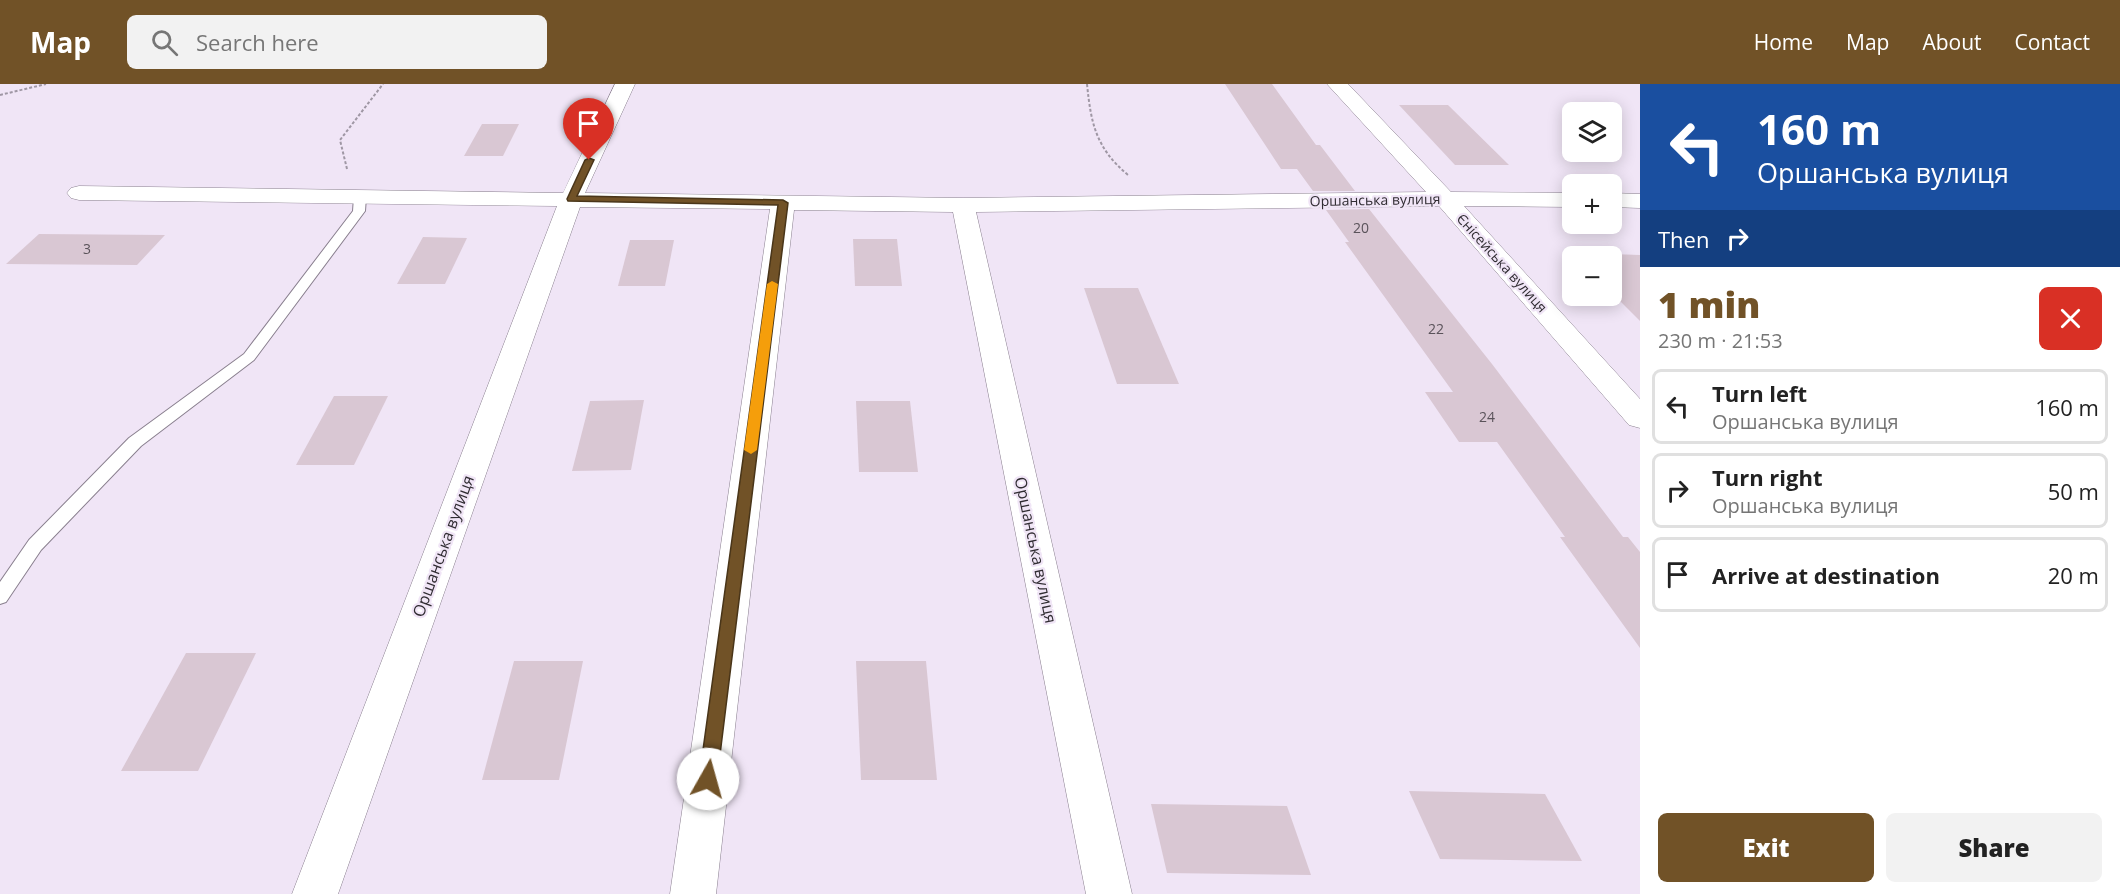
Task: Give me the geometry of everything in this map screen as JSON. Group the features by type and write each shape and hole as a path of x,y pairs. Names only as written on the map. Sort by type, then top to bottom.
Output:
{"street":[{"name":"Оршанська вулиця","path":"315,894 571,199 625,84"},
{"name":"Єнісейська вулиця","path":"1337,84 1445,199 1640,418"},
{"name":"Оршанська вулиця","path":"79,193 963,205 1445,199 1562,200"},
{"path":"1622,200 1640,201"},
{"path":"693,894 783,203"},
{"name":"Оршанська вулиця","path":"963,205 1109,894"}],"lane":[{"path":"0,597 35,545 135,442 249,357 359,211 360,197"}],"path":[{"path":"0,95 46,84"},
{"path":"360,197 348,174 340,140 383,84"},
{"path":"1087,84 1091,124 1110,161 1164,202"}],"building":[{"path":"1225,84 1272,84 1316,145 1320,145 1355,191 1313,191 1297,169 1281,169"},
{"path":"1399,105 1448,105 1509,165 1455,165"},
{"path":"482,124 519,124 503,156 464,156"},
{"path":"1369,209 1492,364 1623,537 1628,537 1640,552 1640,648 1560,537 1565,537 1497,442 1459,442 1425,392 1453,392 1345,242 1349,242 1326,210"},
{"path":"39,234 165,235 137,265 6,264"},
{"path":"423,237 467,238 445,284 397,284"},
{"path":"853,239 897,239 902,286 855,286"},
{"path":"630,240 674,240 665,286 618,286"},
{"path":"1622,254 1640,255 1640,321 1622,303"},
{"path":"1084,288 1138,288 1179,384 1117,384"},
{"path":"334,396 388,396 354,465 296,465"},
{"path":"644,400 631,470 572,471 590,401"},
{"path":"856,401 910,401 918,472 859,472"},
{"path":"186,653 256,653 198,771 121,771"},
{"path":"514,661 583,661 559,780 482,780"},
{"path":"856,661 926,661 937,780 861,780"},
{"path":"1409,791 1545,794 1582,861 1440,859"},
{"path":"1151,804 1287,806 1311,875 1167,873"}],"slow traffic":[{"path":"751,450 772,284"}],"route":[{"path":"589,160 571,199 783,203 708,779"}]}
